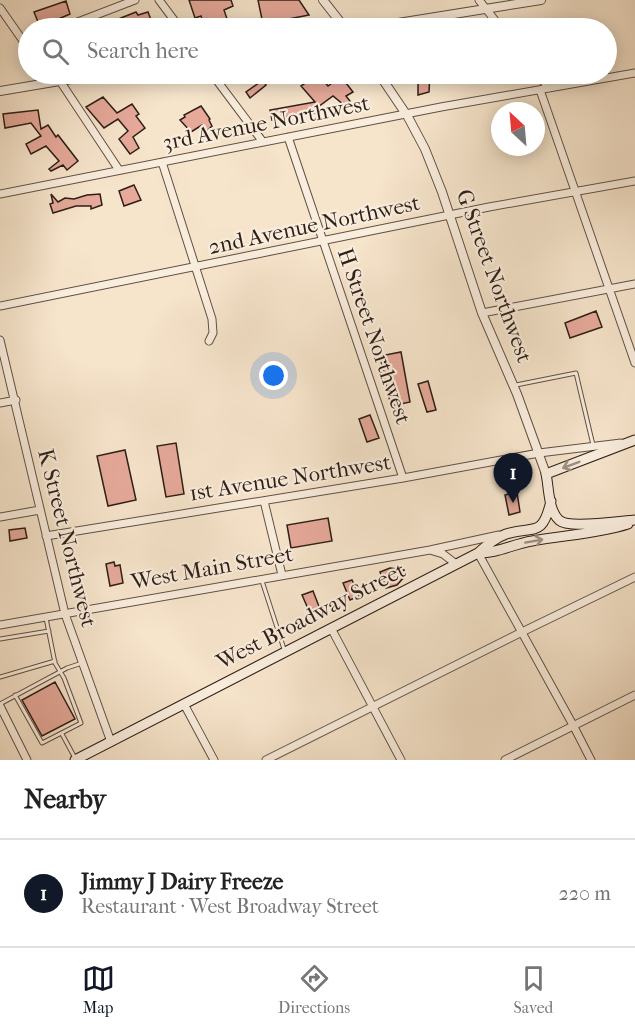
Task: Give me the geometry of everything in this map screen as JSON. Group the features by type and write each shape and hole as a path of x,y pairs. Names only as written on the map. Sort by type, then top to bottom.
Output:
{"main road":[{"path":"546,474 632,441"},
{"name":"G Street Northwest","path":"546,474 551,501"},
{"path":"551,501 559,521 570,525 635,521"},
{"name":"West Broadway Street","path":"76,760 478,553 493,540 507,534 534,530 543,523 551,501"},
{"path":"478,553 490,554 516,544 611,529 635,521"}],"street":[{"path":"88,18 135,0"},
{"path":"159,0 172,18"},
{"path":"323,0 337,18"},
{"path":"479,0 493,18"},
{"path":"429,18 541,0"},
{"path":"0,8 18,32"},
{"path":"617,76 635,73"},
{"path":"0,91 39,84"},
{"path":"58,84 119,170"},
{"path":"220,84 263,142"},
{"name":"G Street Northwest","path":"386,84 406,114 425,149 450,215 482,313 514,386 546,474"},
{"path":"546,84 549,88 572,84"},
{"name":"3rd Avenue Northwest","path":"0,194 549,88"},
{"path":"540,90 635,363"},
{"name":"H Street Northwest","path":"288,137 403,478"},
{"path":"162,162 212,319 213,333 209,341"},
{"name":"2nd Avenue Northwest","path":"0,306 450,215 635,181"},
{"path":"482,313 635,284"},
{"name":"K Street Northwest","path":"0,340 65,614 111,742"},
{"path":"0,403 16,400"},
{"path":"539,453 632,441"},
{"name":"1st Avenue Northwest","path":"46,536 403,478 539,453"},
{"path":"264,501 282,575"},
{"path":"0,517 40,510"},
{"name":"West Main Street","path":"0,625 430,550 507,534"},
{"path":"430,550 443,554 456,564"},
{"path":"478,553 591,760"},
{"path":"266,760 635,578"},
{"path":"331,628 401,760"},
{"path":"505,760 635,695"},
{"path":"184,704 214,760"},
{"path":"0,705 27,760"}],"lane":[{"path":"514,386 576,374 593,446"},
{"path":"261,580 285,652"},
{"path":"15,695 40,741 45,743 78,725 81,720 55,661 46,618"},
{"path":"0,639 49,631"},
{"path":"0,677 55,661"},
{"path":"0,705 15,695 82,663"},
{"path":"62,734 76,760"}],"building":[{"path":"189,0 231,0 233,6 224,10 227,18 202,18 201,16 195,18"},
{"path":"258,0 299,0 309,15 294,18 262,18"},
{"path":"66,1 70,14 61,18 36,18 34,12"},
{"path":"136,12 138,15 148,12 150,18 121,18"},
{"path":"257,84 266,85 250,98 246,92"},
{"path":"304,84 326,84 328,86 347,84 353,92 346,96 350,101 344,105 333,96 314,110 315,113 303,116 302,113 272,120 270,110 315,102 301,86"},
{"path":"418,84 429,84 429,92 418,95"},
{"path":"103,97 117,113 132,104 139,114 136,116 145,128 133,137 139,148 130,154 119,139 128,131 118,119 104,128 86,107"},
{"path":"201,106 212,126 207,131 202,125 191,132 180,120 185,117 184,115"},
{"path":"38,110 41,129 48,125 78,161 67,170 63,165 51,171 49,169 59,161 46,146 31,154 26,144 41,136 31,123 5,128 3,114"},
{"path":"134,185 141,200 124,206 119,191"},
{"path":"51,194 58,202 65,198 74,199 100,194 102,205 91,209 91,206 76,206 53,213 50,204 53,203"},
{"path":"596,311 602,327 570,338 565,323"},
{"path":"401,352 410,402 391,406 380,356"},
{"path":"428,381 436,410 427,412 418,384"},
{"path":"370,415 379,438 367,442 359,419"},
{"path":"176,443 184,494 166,497 157,446"},
{"path":"125,450 136,500 108,506 97,456"},
{"path":"517,492 520,512 509,515 505,495"},
{"path":"328,518 332,541 291,548 287,525"},
{"path":"25,528 27,538 10,541 9,530"},
{"path":"114,562 115,566 120,565 123,583 110,586 106,564"},
{"path":"390,568 404,570 406,575 397,585 386,588 380,572"},
{"path":"352,580 359,596 350,600 343,583"},
{"path":"313,591 320,609 310,613 302,595"},
{"path":"55,682 75,719 42,736 22,700"}],"place":[{"name":"Jimmy J Dairy Freeze","path":"513,503"}]}
